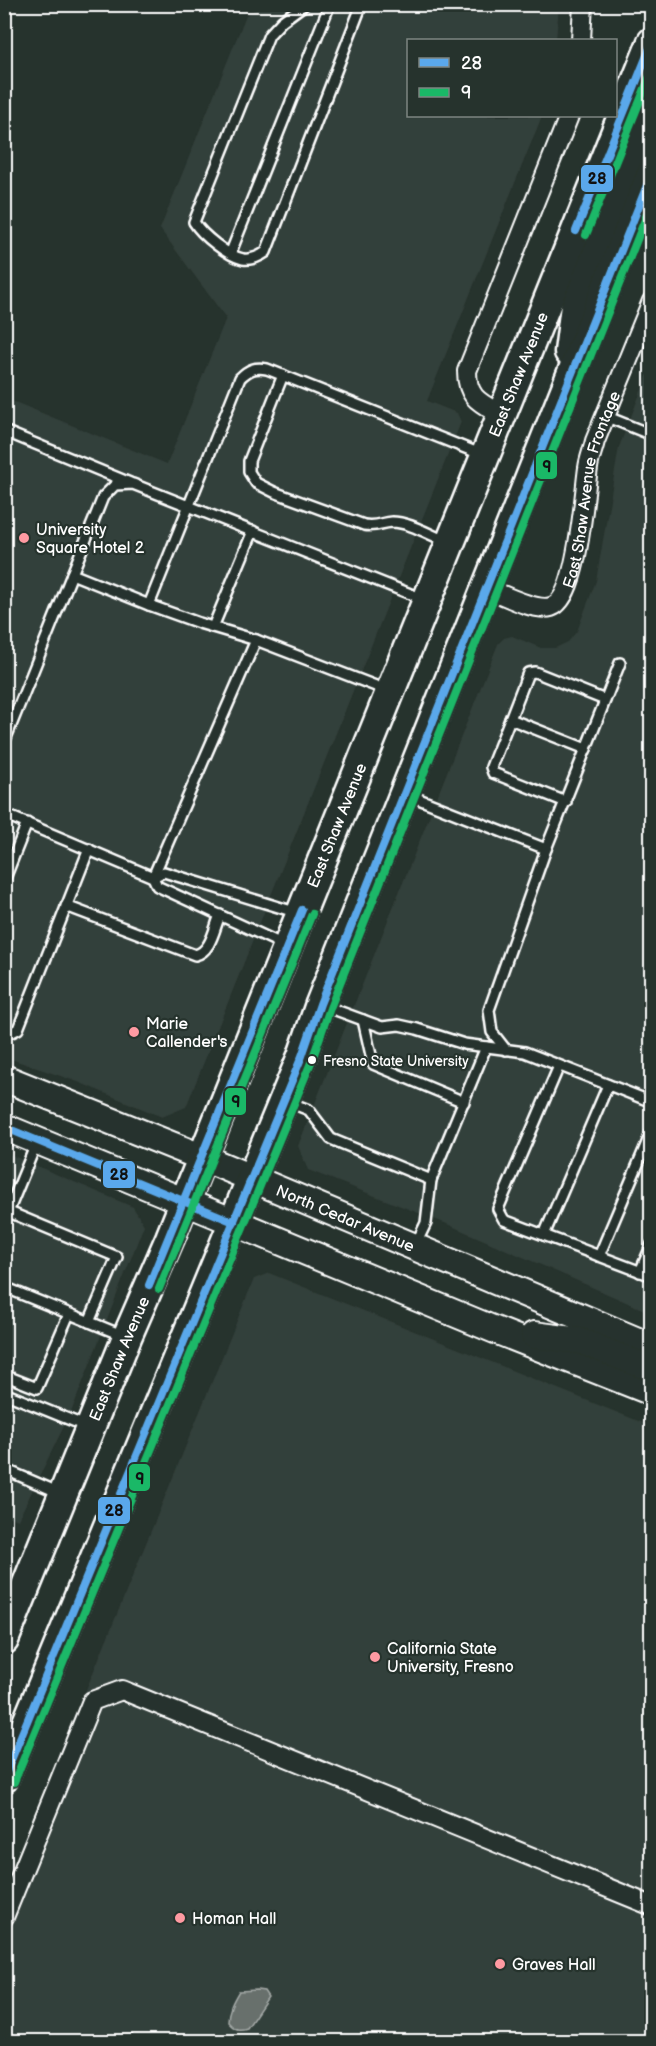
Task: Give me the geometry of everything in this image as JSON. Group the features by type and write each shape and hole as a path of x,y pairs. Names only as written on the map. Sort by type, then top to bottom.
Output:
{"main road":[{"name":"East Shaw Avenue","path":"4,1640 184,1201 449,542 486,456 651,42"},
{"path":"562,399 576,298 651,110"},
{"path":"4,1778 284,1100 320,1004 651,172"},
{"name":"North Cedar Avenue","path":"4,1078 201,1157 651,1347"},
{"path":"4,1127 651,1392"},
{"path":"495,1330 580,1341 651,1369"}],"street":[{"path":"580,39 583,4"},
{"path":"502,416 478,402 470,392 467,371 569,117"},
{"name":"East Shaw Avenue Frontage","path":"486,588 530,605 543,607 558,604 563,598 576,561 588,465 651,301"},
{"path":"4,1917 92,1701 122,1690 651,1906"}],"lane":[{"path":"305,4 282,21 269,35 194,222 200,232 210,241 242,259 257,258 266,252 362,4"},
{"path":"231,252 330,4"},
{"path":"149,604 240,378 248,370 258,367 284,375 486,456"},
{"path":"284,375 249,461 249,472 256,483 274,492 364,525 376,526 393,522 449,542"},
{"path":"605,416 651,435"},
{"path":"4,431 426,601"},
{"path":"4,743 103,497 115,485 133,484"},
{"path":"213,627 253,531"},
{"path":"72,574 389,691"},
{"path":"153,877 256,640"},
{"path":"506,1050 492,1032 489,1010 546,849 620,663"},
{"path":"566,802 494,773 491,767 528,673 534,672 605,700"},
{"path":"510,719 586,749"},
{"path":"404,793 546,849"},
{"path":"4,814 153,877 157,886 286,946"},
{"path":"4,881 27,823"},
{"path":"4,1030 12,1032 18,1029 89,849"},
{"path":"153,877 164,872 300,914"},
{"path":"66,906 195,955 202,954 207,949 219,915"},
{"path":"320,1004 382,1027 399,1025 464,1044 525,1052 651,1102"},
{"path":"363,1020 373,1064 464,1102"},
{"path":"415,1247 426,1223 432,1180 486,1047"},
{"path":"560,1066 498,1209 504,1220 651,1276"},
{"path":"544,1235 608,1085"},
{"path":"284,1100 309,1110 331,1139 432,1180"},
{"path":"599,1256 651,1131"},
{"path":"4,1222 38,1140"},
{"path":"9,1212 117,1257 89,1322"},
{"path":"640,1272 651,1244"},
{"path":"4,1287 127,1337"},
{"path":"4,1375 37,1388 69,1314"},
{"path":"4,1393 90,1428"},
{"path":"4,1469 63,1494"}],"shaded area":[{"path":"265,4 559,5 556,39 407,39 407,117 542,117 427,401 457,413 461,422 186,1107 162,1117 78,1082 5,1057 5,398 167,464 226,318 160,229 246,15"},
{"path":"651,366 651,1313 447,1224 308,1170 298,1146 498,644 504,638 512,636 541,648 555,648 568,642 577,631 596,581 619,447"},
{"path":"4,1152 133,1207 144,1225 72,1410 18,1520 4,1515"},
{"name":"California State University, Fresno","path":"269,1273 651,1426 651,2041 5,2042 5,1888 254,1279"},
{"path":"239,1991 264,1991 268,1997 247,2028 234,2028 228,2022 228,2018"}],"transit line":[{"name":"28","path":"576,231 652,43"},
{"name":"9","path":"586,235 652,71"},
{"name":"28","path":"4,1777 302,1056 320,1004 652,173"},
{"name":"9","path":"14,1782 312,1060 330,1008 652,202"},
{"name":"28","path":"149,1285 302,910"},
{"name":"9","path":"159,1289 312,914"},
{"name":"28","path":"4,1127 234,1222"}],"place":[{"name":"University Square Hotel 2","path":"24,538"},
{"name":"Marie Callender's","path":"134,1032"},
{"name":"Fresno State University","path":"312,1060"},
{"name":"California State University, Fresno","path":"375,1657"},
{"name":"Homan Hall","path":"180,1918"},
{"name":"Graves Hall","path":"500,1964"}]}
